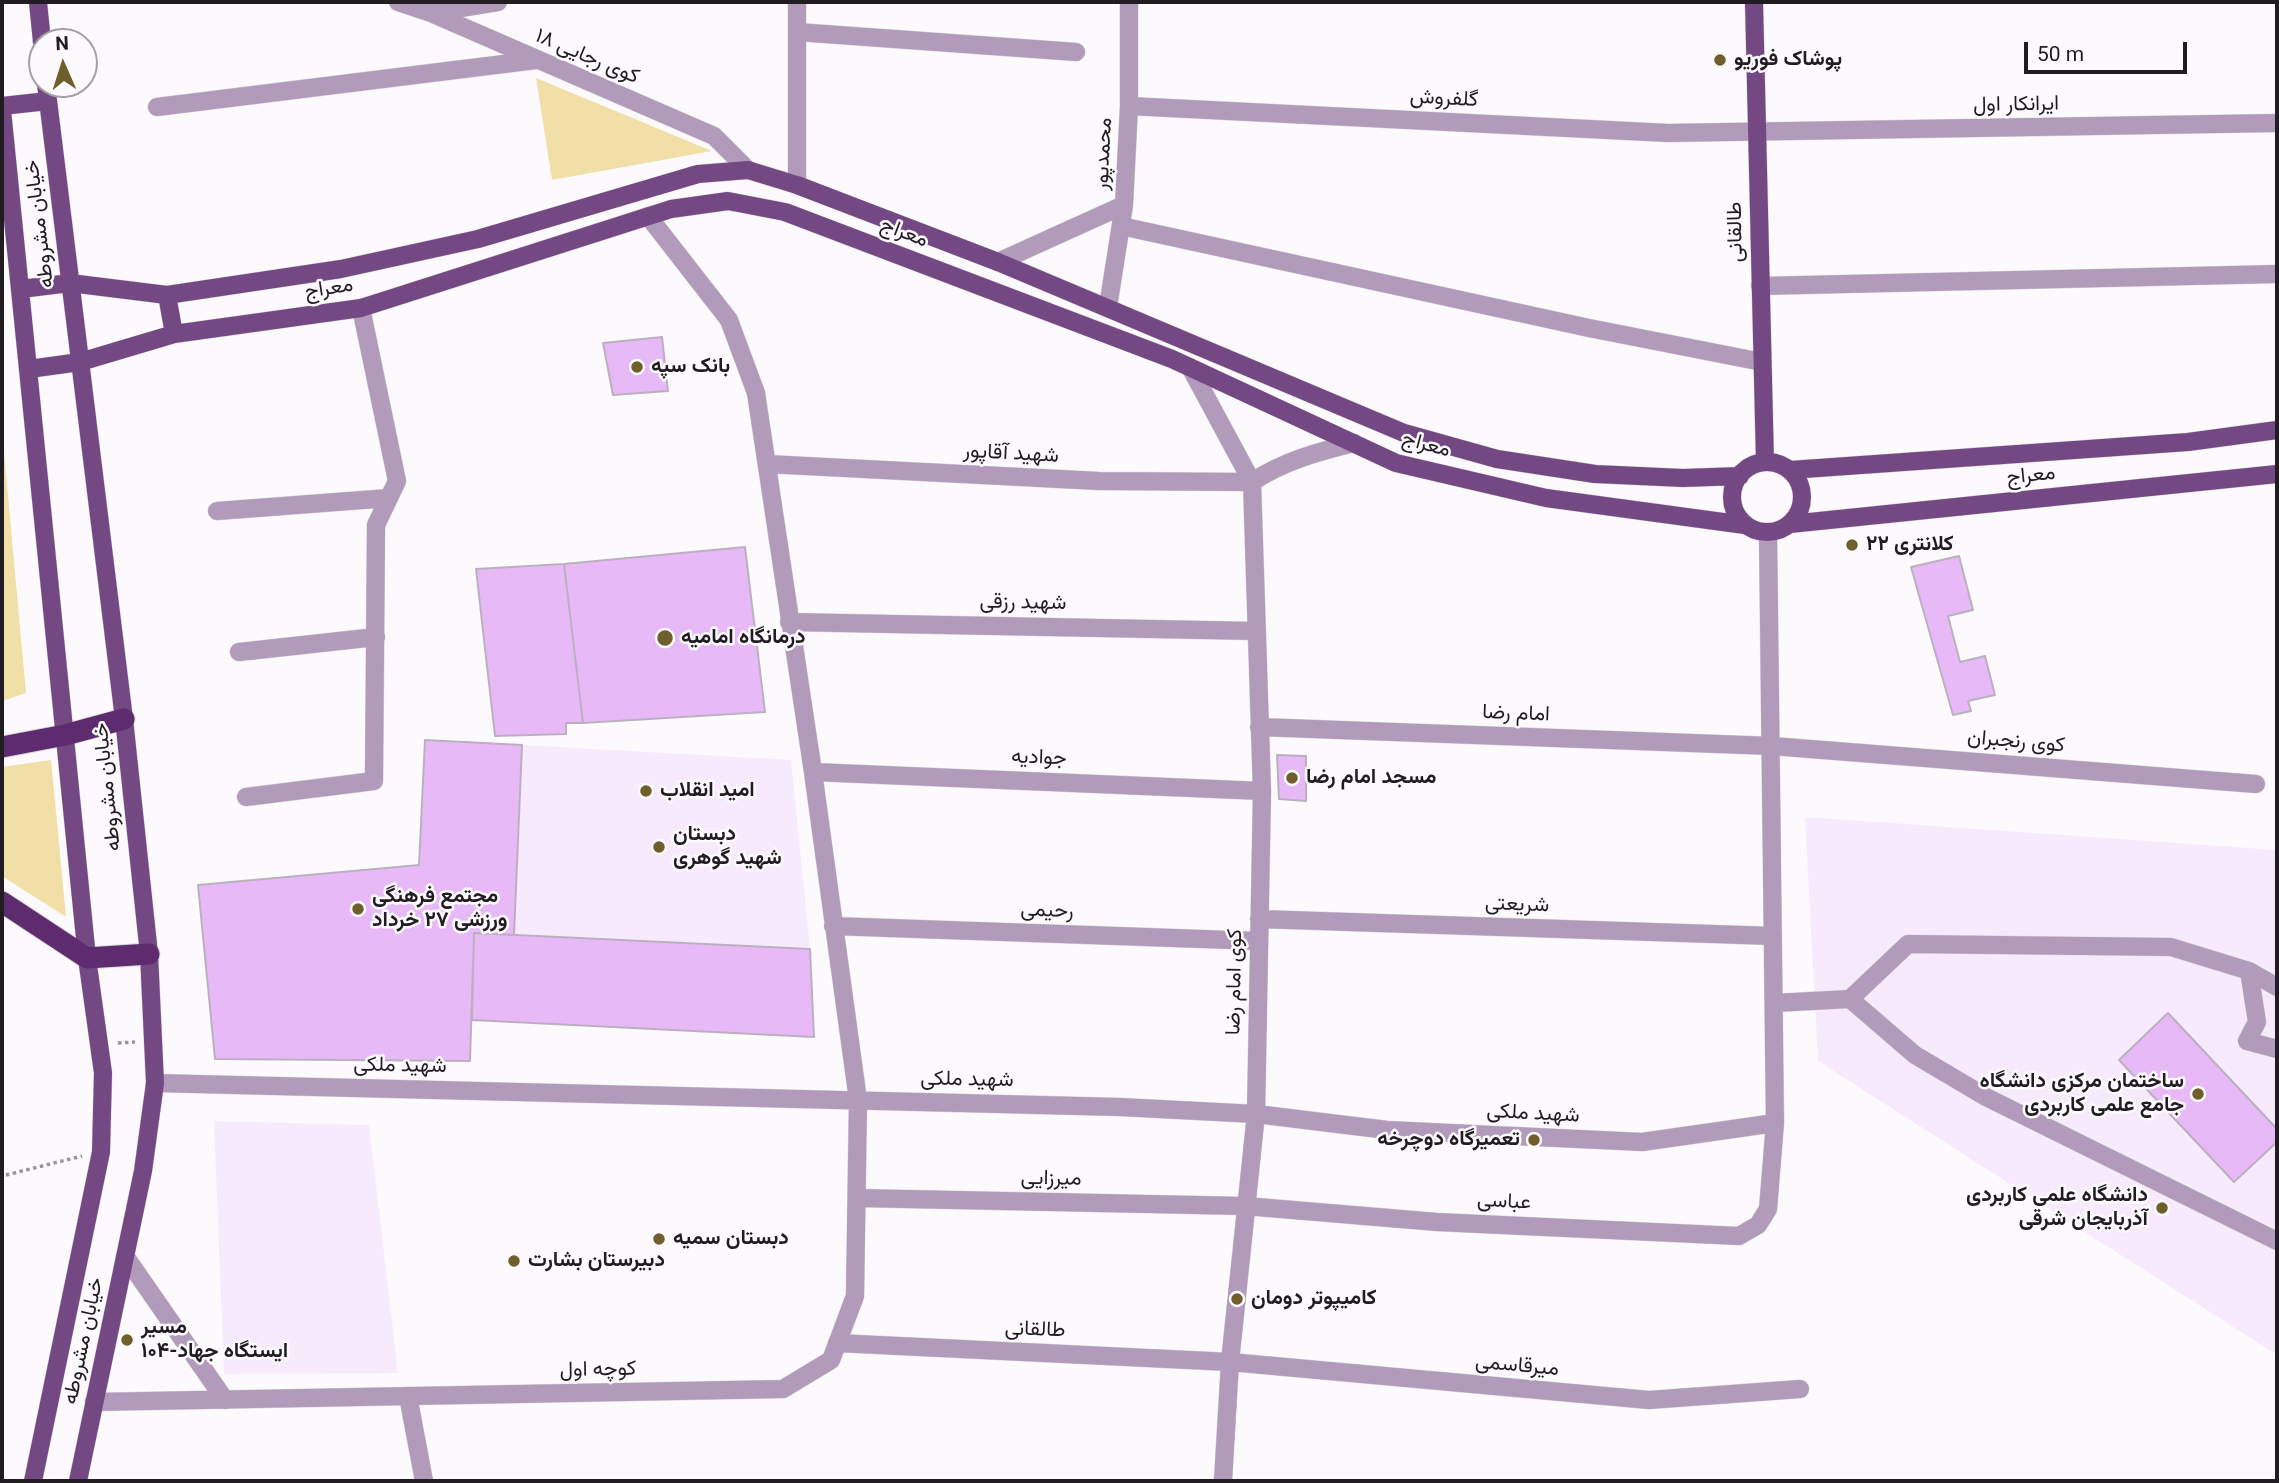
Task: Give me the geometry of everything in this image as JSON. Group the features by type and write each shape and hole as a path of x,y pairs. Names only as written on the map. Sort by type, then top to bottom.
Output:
{"highway":[{"path":"2,747 65,735 124,719"},
{"path":"2,902 88,958 149,954"}],"main road":[{"path":"38,2 41,28"},
{"name":"طالقانی","path":"1754,2 1765,462"},
{"path":"2,108 30,98"},
{"name":"خیابان مشروطه","path":"48,98 124,719 149,954 155,1083 144,1171 78,1481"},
{"name":"خیابان مشروطه","path":"2,108 88,958 103,1073 101,1152 33,1481"},
{"name":"معراج","path":"21,289 70,283 167,295 341,268 466,242 698,174 748,170 797,185 998,262 1404,433 1497,459 1595,474 1682,478 1740,476"},
{"name":"معراج","path":"29,369 80,362 174,334 360,308 671,209 728,201 785,212 1189,367 1396,463 1546,498 1745,525"},
{"path":"167,295 174,334"},
{"name":"معراج","path":"1790,470 2188,442 2277,430"},
{"path":"1765,462 1790,470 1802,491 1798,515 1780,531 1768,533 1745,525 1733,507 1734,485 1740,476 1747,469 1765,462"},
{"name":"معراج","path":"1790,524 2277,474"}],"street":[{"path":"431,13 498,2"},
{"path":"797,2 797,185"},
{"name":"محمدپور","path":"1108,307 1124,205 1129,106 1129,2"},
{"name":"کوی رجایی ۱۸","path":"408,4 714,136 748,170"},
{"path":"797,32 1076,52"},
{"path":"157,107 537,60"},
{"name":"گلفروش","path":"1129,106 1668,133 1756,132"},
{"name":"ایرانکار اول","path":"1756,132 2277,123"},
{"path":"998,262 1124,205"},
{"name":"کوچه اول","path":"94,1402 783,1389 831,1360 855,1296 858,1100 814,772 756,393 729,320 648,216"},
{"path":"1121,226 1576,325 1762,362"},
{"path":"1760,286 2277,274"},
{"path":"246,797 374,781 376,525 397,481 360,308"},
{"path":"1189,367 1252,482 1272,469 1308,455 1354,443"},
{"name":"شهید آقاپور","path":"767,464 1099,481 1252,482"},
{"name":"کوی امام رضا","path":"1223,1481 1230,1362 1256,1114 1262,790 1252,482"},
{"path":"217,511 389,498"},
{"path":"1768,533 1775,1123"},
{"name":"شهید رزقی","path":"789,622 1255,631"},
{"path":"239,652 376,638"},
{"name":"امام رضا","path":"1259,727 1772,746"},
{"name":"کوی رنجبران","path":"1772,746 2256,784"},
{"name":"جوادیه","path":"814,772 1262,790"},
{"name":"شریعتی","path":"1259,919 1773,936"},
{"name":"رحیمی","path":"833,926 1259,941"},
{"path":"1774,1003 1850,999 1908,944 2171,947 2249,971 2277,987"},
{"path":"2249,971 2257,1022 2247,1041 2277,1049"},
{"path":"1850,999 1915,1055 1986,1097 2277,1241"},
{"name":"شهید ملکی","path":"155,1083 1120,1107 1256,1114 1387,1130 1642,1142 1775,1123"},
{"name":"عباسی","path":"1245,1206 1437,1222 1739,1236 1758,1224 1768,1209 1775,1123"},
{"name":"میرزایی","path":"857,1198 1245,1206"},
{"path":"125,1256 225,1400"},
{"name":"طالقانی","path":"837,1343 1230,1362"},
{"name":"میرقاسمی","path":"1230,1362 1649,1400 1800,1389"},
{"path":"408,1396 424,1481"}],"path":[{"path":"99,1043 153,1042"},
{"path":"2,1179 2,1176 101,1152"}],"shaded area":[{"path":"536,78 712,151 552,180"},
{"path":"2,430 26,693 2,701"},
{"name":"دبستان شهید گوهری","path":"522,745 791,760 810,949 514,935"},
{"path":"51,760 66,917 2,876 2,767"},
{"name":"دانشگاه علمی کاربردی آذربایجان شرقی","path":"1805,817 2277,850 2277,1355 1818,1061"},
{"path":"214,1121 369,1125 398,1373 224,1374"}],"building":[{"name":"بانک سپه","path":"662,337 668,391 613,395 603,343"},
{"name":"درمانگاه امامیه","path":"745,547 765,712 583,723 564,564"},
{"path":"1959,556 1973,610 1948,616 1960,662 1985,656 1995,695 1968,701 1971,711 1953,715 1911,567"},
{"path":"564,564 583,723 566,723 566,734 495,736 476,569"},
{"name":"مجتمع فرهنگی ورزشی ۲۷ خرداد","path":"425,740 522,745 514,935 474,933 470,1061 215,1059 198,885 419,865"},
{"name":"مسجد امام رضا","path":"1277,755 1306,756 1306,801 1279,799"},
{"path":"474,933 810,949 814,1037 472,1020"},
{"name":"ساختمان مرکزی دانشگاه جامع علمی کاربردی","path":"2168,1013 2277,1129 2277,1142 2234,1182 2119,1060"}],"place":[{"name":"پوشاک فوریو","path":"1720,60"},
{"name":"بانک سپه","path":"637,367"},
{"name":"کلانتری ٢٢","path":"1852,545"},
{"name":"درمانگاه امامیه","path":"665,638"},
{"name":"مسجد امام رضا","path":"1292,778"},
{"name":"امید انقلاب","path":"646,791"},
{"name":"دبستان شهید گوهری","path":"659,847"},
{"name":"مجتمع فرهنگی ورزشی ۲۷ خرداد","path":"358,909"},
{"name":"ساختمان مرکزی دانشگاه جامع علمی کاربردی","path":"2198,1094"},
{"name":"تعمیرگاه دوچرخه","path":"1534,1140"},
{"name":"دانشگاه علمی کاربردی آذربایجان شرقی","path":"2162,1208"},
{"name":"دبستان سمیه","path":"659,1239"},
{"name":"دبیرستان بشارت","path":"514,1261"},
{"name":"کامیپوتر دومان","path":"1237,1299"},
{"name":"مسیر ۱۰۴-ایستگاه جهاد","path":"127,1340"}]}
